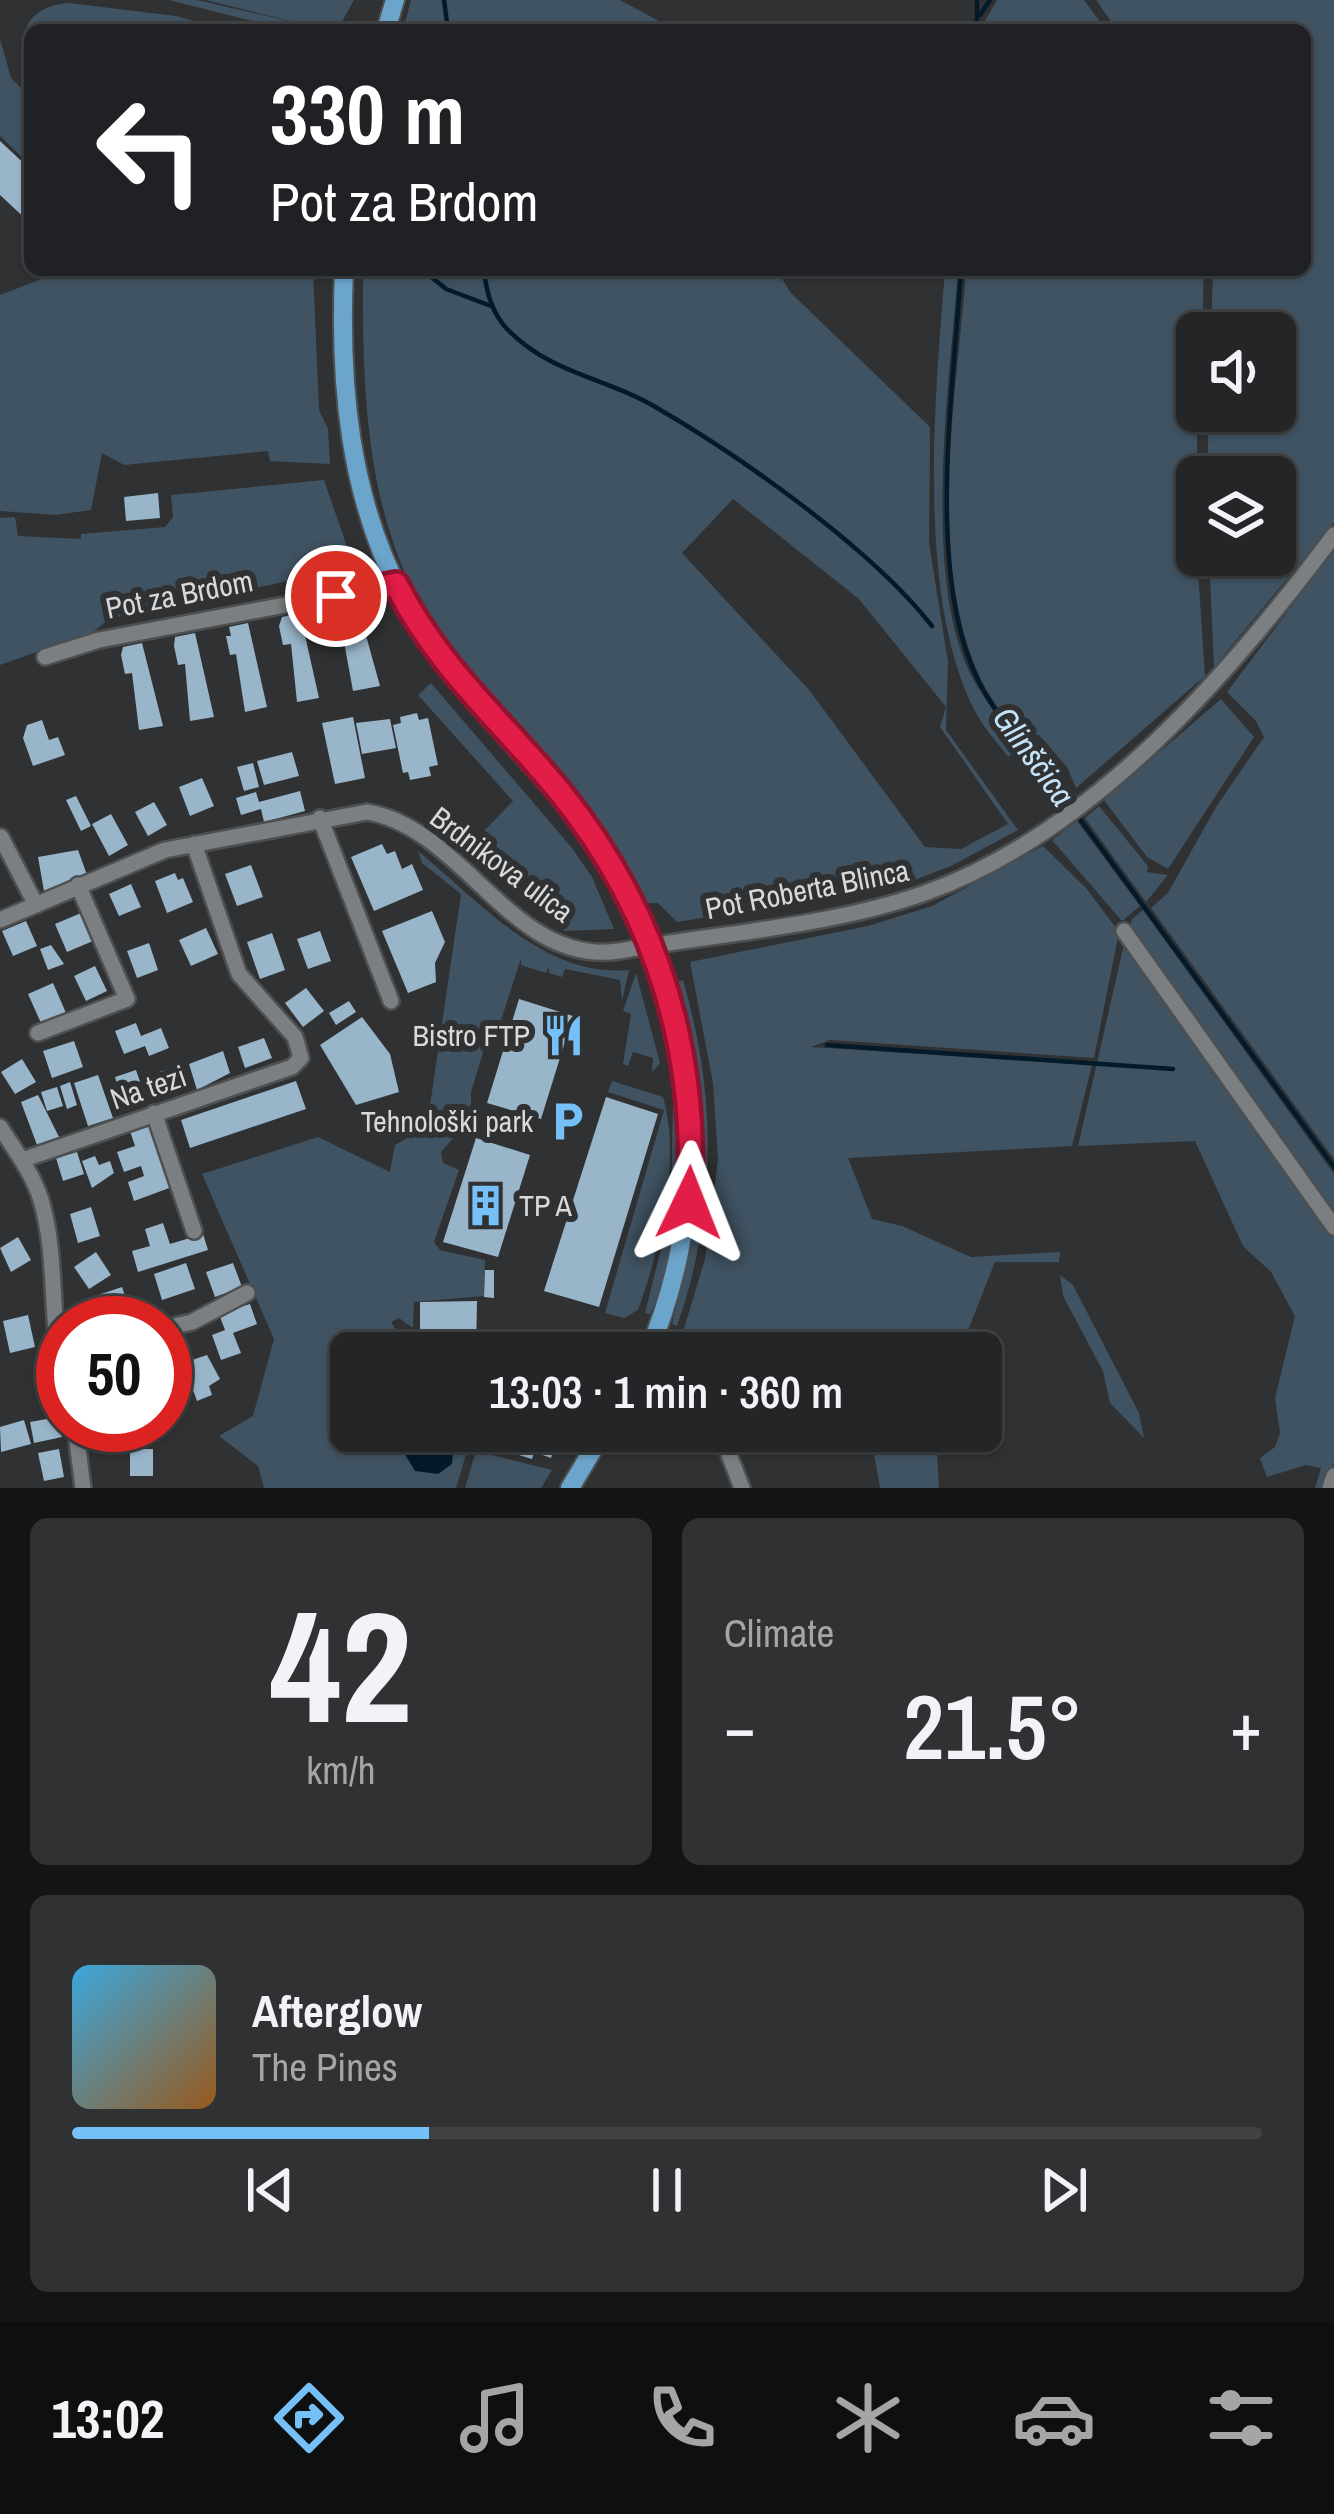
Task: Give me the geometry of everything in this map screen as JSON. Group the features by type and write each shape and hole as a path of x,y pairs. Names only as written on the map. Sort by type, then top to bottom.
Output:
{"main road":[{"path":"344,276 341,342 351,440 374,531 396,584 457,680 583,820 615,869 653,945 680,1034 692,1156 679,1264 657,1332"},
{"path":"570,1488 591,1452"}],"street":[{"name":"Pot Roberta Blinca","path":"653,945 838,915 922,894 1018,846 1082,800 1216,684 1334,535"},
{"name":"Pot za Brdom","path":"45,657 99,640 396,584"},
{"name":"Brdnikova ulica","path":"0,920 165,850 367,812 397,819 540,933 566,946 604,953 653,945"},
{"path":"320,818 391,1001"},
{"path":"1,837 36,904"},
{"name":"Na tezi","path":"22,1160 292,1067 301,1058 299,1044 239,974 194,844"},
{"path":"38,1033 127,999 78,884"},
{"path":"1124,931 1334,1227"},
{"path":"154,1113 194,1231"},
{"path":"0,1127 40,1198 50,1248 50,1296"},
{"path":"192,1322 247,1293"},
{"path":"78,1452 83,1488"},
{"path":"728,1452 742,1488"},
{"path":"1330,1488 1334,1476"}],"shaded area":[{"path":"169,0 197,0 302,24 264,24"},
{"path":"206,0 354,0 341,24 303,24"},
{"path":"411,0 620,0 665,24 405,24"},
{"path":"997,0 1084,0 1102,24 983,24"},
{"path":"1096,0 1334,0 1334,522 1296,568 1296,456 1208,456 1208,432 1296,432 1296,312 1212,312 1213,276 1311,276 1311,24 1113,24"},
{"path":"55,5 176,16 205,24 28,24"},
{"path":"0,39 11,78 24,91 24,159 0,136"},
{"path":"313,276 319,410 328,429 330,464 270,461 268,451 124,465 102,453 91,510 55,515 0,511 0,295 47,277"},
{"path":"363,276 781,276 790,292 930,427 929,543 948,662 946,730 1018,830 951,866 896,887 677,922 658,903 646,903 612,841 569,786 473,682 438,636 411,588 378,488 365,382","holes":["733,499 859,599 946,707 940,727 1008,824 961,849 925,847 810,691 682,553"]},
{"path":"945,276 958,276 943,474 946,581 969,671 1016,739 1018,749 1008,757 975,711 956,665 944,612 934,495"},
{"path":"965,276 1204,276 1203,312 1176,312 1176,432 1197,432 1197,456 1176,456 1176,576 1198,576 1205,676 1076,788 1067,767 1039,735 1019,734 978,673 962,626 953,576 949,474"},
{"path":"324,480 354,567 109,619 93,632 0,665 0,518 15,517 18,536 81,539 81,534 165,527 173,517 171,495"},
{"path":"1334,550 1334,1159 1151,908 1168,893 1216,807 1264,737 1256,721 1227,692"},
{"path":"1210,576 1289,576 1214,667"},
{"path":"431,683 572,848 592,877 614,929 565,931 463,853 513,801 418,695"},
{"path":"1221,699 1254,737 1168,869 1147,857 1104,800"},
{"path":"468,711 558,806 623,907 555,808"},
{"path":"1099,806 1148,866 1147,872 1168,875 1146,902 1085,818"},
{"path":"1077,821 1140,906 1122,921 1052,840"},
{"path":"1043,846 1086,888 1119,932 1094,1058 830,1040 811,1047 1092,1065 1072,1146 848,1158 872,1219 902,1226 971,1257 1060,1252 1059,1262 995,1262 967,1332 683,1332 705,1259 718,1160 713,1083 690,962 868,926 932,906"},
{"path":"418,851 489,913 541,949 598,969 629,970 622,1001 620,980 565,969 562,977 549,973 549,966 546,973 521,965 521,958 497,1033 489,1033 471,1092 471,1114 458,1116 454,1137 441,1152 443,1163 459,1170 434,1242 440,1250 485,1260 484,1296 414,1302 413,1328 399,1318 391,1322 397,1332 330,1332 330,1452 467,1452 456,1488 264,1488 258,1466 219,1436 253,1416 274,1339 202,1174 318,1137 390,1172 395,1145 427,1126 461,894 422,863"},
{"path":"1143,910 1334,1174 1334,1219 1129,930 1132,919"},
{"path":"1125,940 1334,1235 1334,1462 1325,1488 1315,1488 1321,1468 1306,1465 1267,1477 1260,1458 1275,1447 1280,1433 1275,1398 1295,1316 1271,1272 1243,1246 1195,1141 1078,1146"},
{"path":"636,973 660,1063 652,1072 653,1058 633,1052 628,1066 623,1064 631,1014 623,1011"},
{"path":"683,980 702,1067 708,1154 700,1240 677,1326 672,1324 691,1238 700,1153 696,1069 677,982"},
{"path":"612,1081 663,1097 670,1149 666,1205 654,1260 638,1310 624,1318 605,1313 664,1110 608,1092"},
{"path":"673,1100 681,1119 683,1174 673,1239 650,1314 645,1313 671,1209"},
{"path":"1060,1275 1073,1285 1139,1413 1144,1438 1110,1403 1103,1371 1063,1296"},
{"path":"404,1452 453,1452 452,1464 438,1474 415,1471"},
{"path":"476,1452 552,1470 541,1488 465,1488"},
{"path":"874,1452 937,1452 939,1488 880,1488"}],"building":[{"path":"0,141 24,163 24,217 0,195"},
{"path":"158,493 160,518 126,521 124,497"},
{"path":"357,603 380,686 353,691 344,642 350,642 348,633 340,634 336,606"},
{"path":"300,613 319,698 297,702 291,644 283,645 279,626 282,617"},
{"path":"248,623 267,707 245,712 236,654 230,655 226,636 231,636 229,627"},
{"path":"195,633 214,717 190,721 185,664 178,665 174,646 175,637"},
{"path":"142,643 163,726 139,730 132,673 125,674 121,655 123,647"},
{"path":"417,713 419,720 428,718 438,765 429,767 431,776 410,780 408,772 403,773 393,725 401,723 400,717"},
{"path":"353,717 365,778 335,784 322,723"},
{"path":"390,719 396,748 362,754 356,723"},
{"path":"42,720 49,740 58,737 65,755 33,766 23,738 27,725"},
{"path":"292,752 299,776 264,785 257,761"},
{"path":"253,763 259,787 244,791 237,767"},
{"path":"202,778 214,806 190,816 179,787"},
{"path":"300,791 305,811 264,822 261,809 241,815 236,798 256,792 259,802"},
{"path":"76,796 91,826 81,831 66,800"},
{"path":"154,802 167,825 148,836 135,812"},
{"path":"111,814 128,845 109,856 92,824"},
{"path":"382,844 387,854 395,851 402,869 412,864 423,890 374,911 351,857"},
{"path":"78,850 87,875 44,891 38,857"},
{"path":"251,865 263,897 237,906 225,874"},
{"path":"175,873 178,880 183,878 193,902 167,913 155,881"},
{"path":"131,884 141,907 119,916 109,894"},
{"path":"432,911 445,942 435,963 436,982 408,993 382,931"},
{"path":"81,913 93,941 67,952 55,924"},
{"path":"26,921 37,946 13,956 2,931"},
{"path":"206,928 218,954 191,966 179,940"},
{"path":"320,931 331,961 308,969 297,939"},
{"path":"272,933 285,970 260,979 247,942"},
{"path":"149,943 158,970 137,978 127,951"},
{"path":"51,945 64,964 48,970 40,949"},
{"path":"95,966 107,991 86,1001 74,976"},
{"path":"53,983 66,1013 41,1023 28,994"},
{"path":"306,988 324,1011 303,1027 285,1003"},
{"path":"519,999 573,1016 541,1119 487,1103"},
{"path":"349,1001 356,1012 336,1025 329,1013"},
{"path":"362,1017 390,1054 399,1092 356,1105 320,1045"},
{"path":"136,1023 141,1036 161,1028 169,1048 149,1056 145,1046 124,1054 115,1031"},
{"path":"264,1038 272,1058 245,1068 238,1047"},
{"path":"74,1041 83,1067 52,1078 43,1051"},
{"path":"223,1051 230,1073 197,1090 189,1064"},
{"path":"22,1059 36,1082 15,1094 1,1072"},
{"path":"180,1065 188,1089 166,1096 159,1072"},
{"path":"136,1070 146,1099 124,1106 115,1077"},
{"path":"98,1075 113,1118 88,1126 74,1083"},
{"path":"296,1081 306,1109 190,1148 181,1120"},
{"path":"70,1082 77,1105 67,1109 60,1086"},
{"path":"57,1087 63,1106 47,1111 41,1092"},
{"path":"38,1095 59,1137 37,1145 21,1102"},
{"path":"606,1097 658,1114 599,1307 544,1291"},
{"path":"149,1124 172,1187 134,1201 128,1182 144,1176 141,1166 124,1172 117,1152 135,1146 130,1131"},
{"name":"TP A","path":"476,1138 530,1155 498,1257 443,1242"},
{"path":"77,1152 84,1174 63,1181 56,1158"},
{"path":"95,1156 99,1165 110,1161 114,1173 92,1188 82,1161"},
{"path":"91,1207 100,1236 78,1243 70,1214"},
{"path":"163,1223 170,1244 203,1234 208,1250 138,1272 132,1251 150,1246 145,1229"},
{"path":"18,1237 31,1260 11,1272 0,1248"},
{"path":"96,1252 111,1275 89,1289 74,1267"},
{"path":"186,1263 195,1289 161,1296 154,1274"},
{"path":"233,1263 242,1287 215,1297 206,1272"},
{"path":"485,1270 494,1270 494,1298 484,1297"},
{"path":"122,1287 125,1296 95,1296"},
{"path":"477,1301 476,1332 420,1332 420,1302"},
{"path":"250,1304 257,1324 233,1333 241,1353 221,1360 212,1335 225,1330 219,1314"},
{"path":"28,1315 35,1347 10,1353 3,1321"},
{"path":"207,1355 220,1379 209,1386 212,1395 197,1401 192,1388 192,1360"},
{"path":"24,1420 31,1444 1,1452 0,1427"},
{"path":"60,1452 64,1477 44,1481 38,1453"},
{"path":"130,1452 153,1452 153,1476 130,1476"}],"waterway":[{"name":"Glinščica","path":"444,0 447,24"},
{"name":"Glinščica","path":"977,0 977,24"},
{"path":"980,15 990,0"},
{"path":"430,276 446,289 491,306"},
{"name":"Glinščica","path":"485,276 497,316 524,344 560,366 652,405 763,476 875,566 932,626"},
{"name":"Glinščica","path":"961,276 949,423 947,534 962,637 978,680 998,713 1070,806"},
{"name":"Glinščica","path":"1077,815 1334,1167"},
{"path":"827,1045 1173,1069"}],"place":[{"name":"Bistro FTP","path":"564,1035"},
{"name":"Tehnološki park","path":"567,1121"},
{"name":"TP A","path":"485,1205"}],"route":[{"path":"336,596 396,584 443,662 564,796 615,869 653,945 680,1034 691,1108 689,1203"}]}
